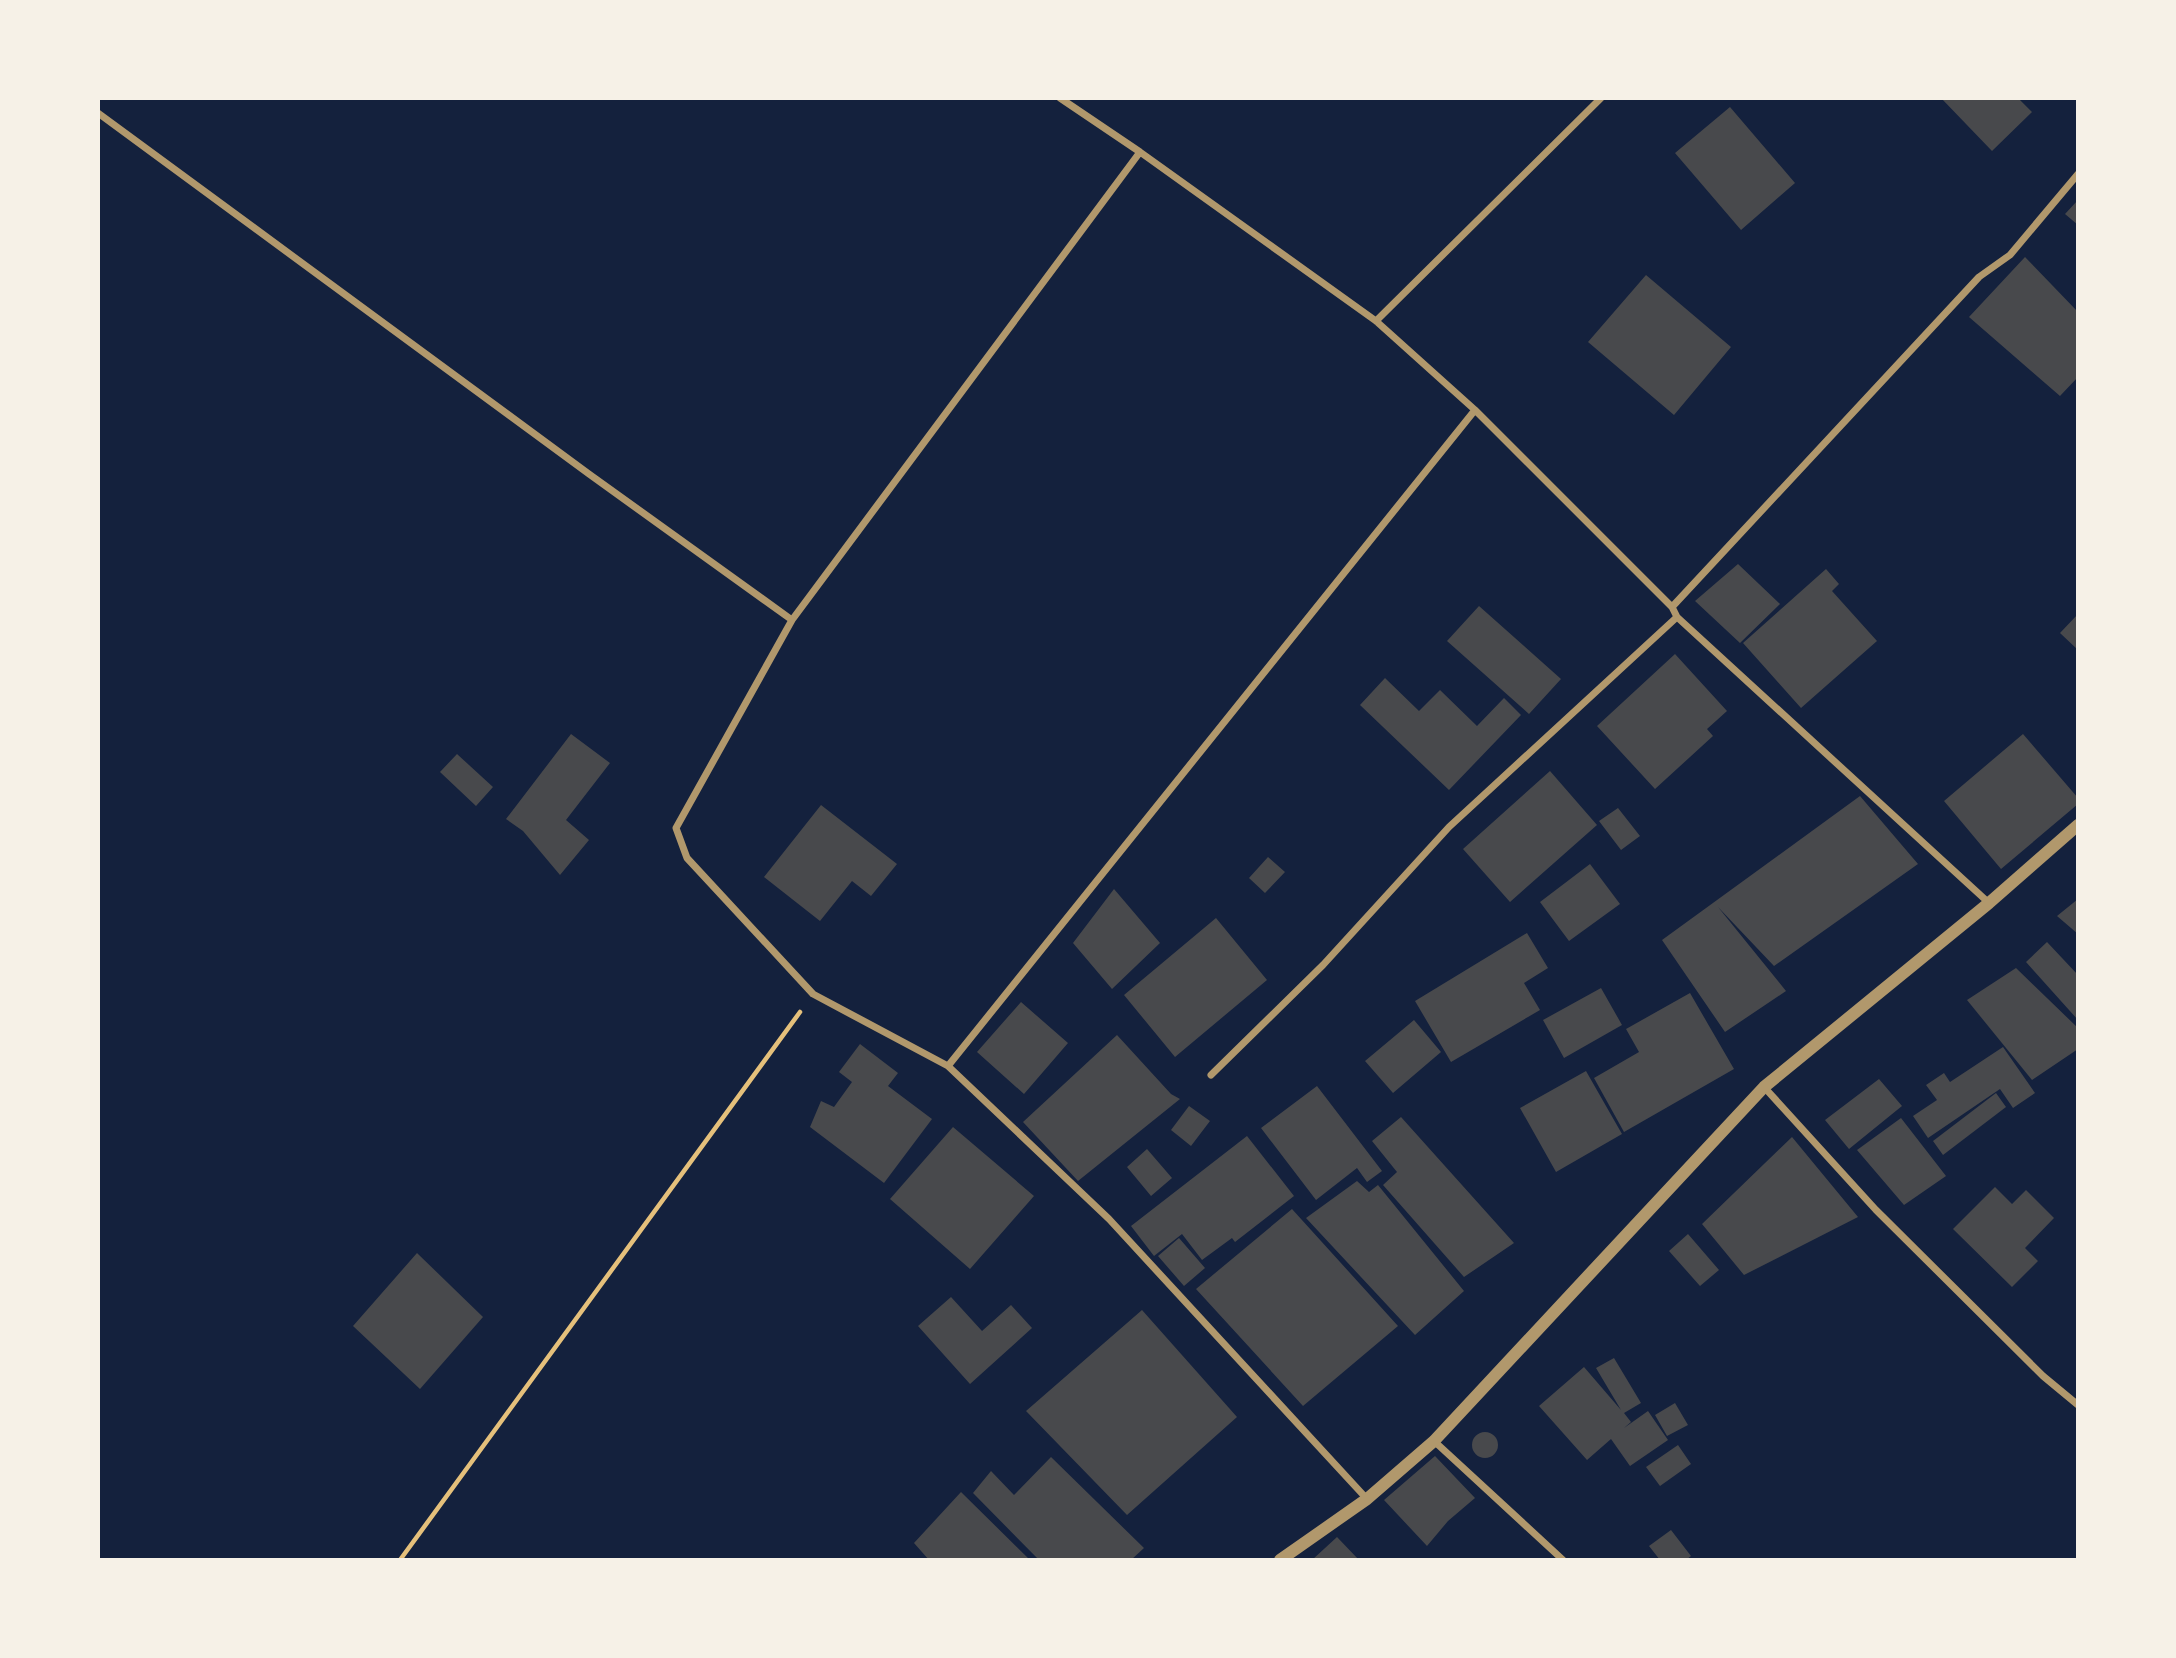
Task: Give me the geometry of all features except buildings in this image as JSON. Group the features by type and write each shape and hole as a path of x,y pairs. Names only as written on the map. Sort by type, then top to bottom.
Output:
{"street":[{"path":"1060,98 1376,321 1475,410 1672,607 1677,617 1989,903"},
{"path":"1376,321 1601,98"},
{"path":"98,113 792,620"},
{"path":"1140,152 792,620 676,828 687,858 813,994 948,1066 1109,1219 1367,1499"},
{"path":"1672,607 1979,277 2010,254 2078,174"},
{"path":"948,1066 1475,410"},
{"path":"1211,1075 1323,965 1449,827 1677,617"},
{"path":"1280,1560 1367,1499 1434,1441 1764,1087 1989,903 2078,825"},
{"path":"1764,1087 1876,1210 2043,1376 2078,1405"},
{"path":"1434,1441 1563,1560"}],"path":[{"path":"400,1560 813,994"}]}
